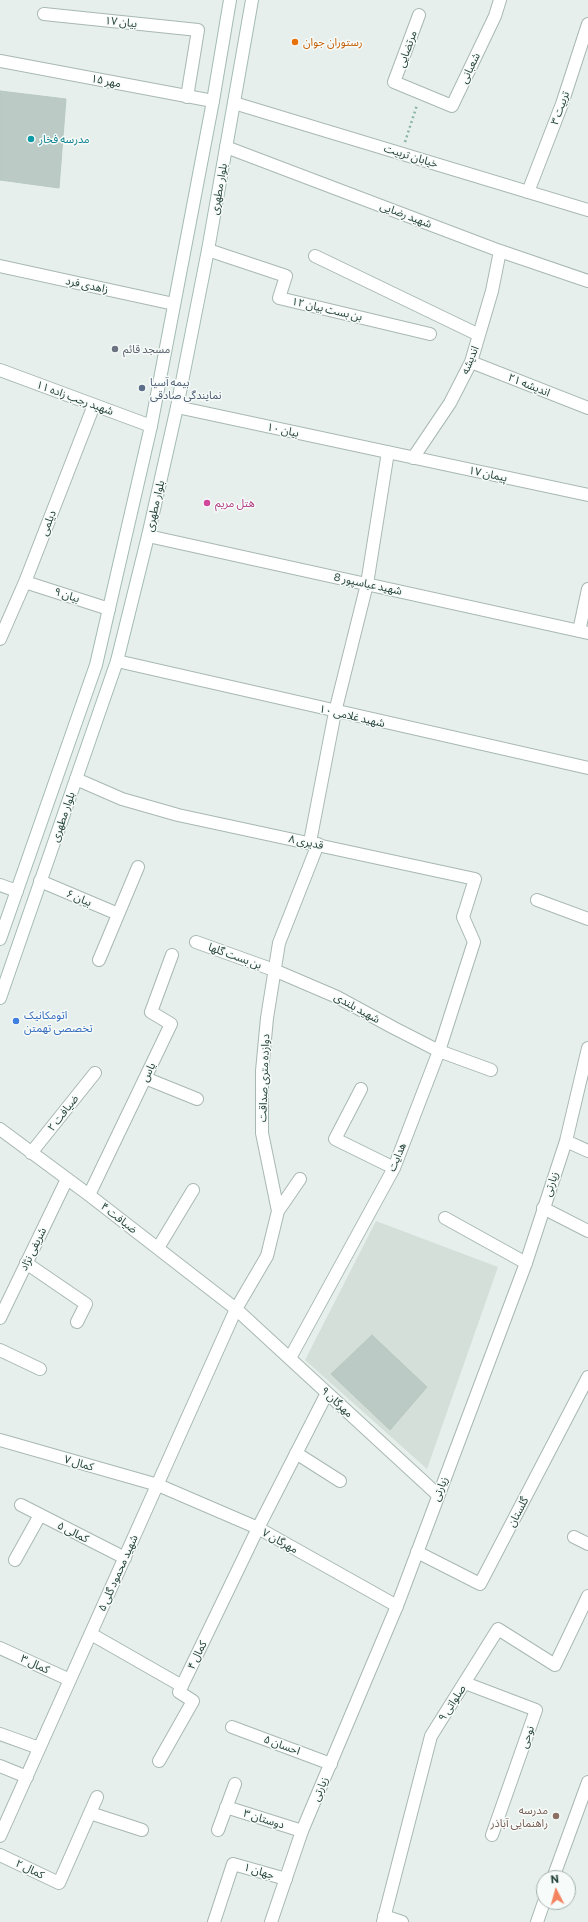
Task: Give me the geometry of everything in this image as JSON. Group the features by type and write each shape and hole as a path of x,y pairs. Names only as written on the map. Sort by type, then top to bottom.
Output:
{"street":[{"name":"بلوار مطهری","path":"0,939 96,665 151,426 213,101 230,0"},
{"name":"بلوار مطهری","path":"0,998 117,661 148,536 177,408 208,250 252,0"},
{"name":"شعبانی","path":"394,82 452,106 495,16 500,0"},
{"name":"بیان ۱۷","path":"44,14 198,30 187,97"},
{"name":"مرتضایی","path":"394,82 419,15"},
{"name":"تربیت ۳","path":"528,192 562,104 588,24"},
{"name":"مهر ۱۵","path":"0,61 213,101"},
{"name":"خیابان تربیت","path":"234,102 588,210"},
{"name":"شهید رضایی","path":"226,147 500,251 588,280"},
{"name":"بن بست بیان ۱۲","path":"208,250 286,276 279,298 430,334"},
{"name":"اندیشه","path":"413,458 450,403 471,362 492,291 500,251"},
{"path":"315,256 479,335"},
{"name":"زاهدی فرد","path":"0,266 174,304"},
{"name":"اندیشه ۲۱","path":"471,362 588,408"},
{"name":"شهید رجب زاده ۱۱","path":"0,370 151,426"},
{"name":"دیلمی","path":"0,639 25,582 94,405"},
{"name":"بیان ۱۰","path":"177,408 388,452"},
{"name":"پیمان ۱۷","path":"388,452 588,495"},
{"name":"دوازده متری صداقت","path":"236,1309 267,1256 278,1211 262,1133 262,1071 267,1018 279,943 314,843 335,712 367,584 388,452"},
{"name":"شهید عباسپور 8","path":"148,536 583,632"},
{"name":"بیان ۹","path":"25,582 109,609"},
{"path":"583,632 588,589"},
{"name":"شهید غلامی ۱۰","path":"117,661 335,712 588,768"},
{"name":"قدیری ۸","path":"76,779 122,799 178,815 314,843 475,879 463,918 474,942"},
{"path":"99,960 138,868"},
{"name":"بیان ۶","path":"40,881 118,914"},
{"path":"0,885 17,892"},
{"path":"537,900 588,919"},
{"name":"بن بست گلها","path":"196,942 274,970"},
{"name":"هدایت","path":"290,1358 394,1168 440,1051 474,942"},
{"name":"یاس","path":"89,1195 170,1024 151,1012 172,955"},
{"name":"شهید بلندی","path":"274,970 337,997 440,1051 490,1070"},
{"name":"زیارتی","path":"271,1922 302,1831 397,1606 526,1263 566,1141 588,1048"},
{"name":"ضیافت ۲","path":"32,1153 95,1073"},
{"path":"145,1078 197,1098"},
{"path":"361,1089 335,1139 394,1168"},
{"name":"ضیافت ۴","path":"0,1129 89,1195 236,1309"},
{"path":"566,1141 588,1151"},
{"name":"شریفی نژاد","path":"0,1318 67,1179"},
{"path":"278,1211 300,1179"},
{"path":"158,1248 193,1190"},
{"path":"543,1208 588,1230"},
{"path":"445,1218 526,1263"},
{"path":"26,1263 86,1304 77,1322"},
{"name":"مهرگان ۹","path":"236,1309 438,1495"},
{"name":"شهید محمود گلی ۵","path":"0,1836 236,1309"},
{"path":"0,1350 40,1369"},
{"name":"گلستان","path":"417,1552 480,1584 583,1401 588,1378"},
{"name":"کمال ۴","path":"182,1686 258,1528 327,1393"},
{"name":"کمال ۷","path":"0,1440 158,1485"},
{"path":"296,1453 340,1481"},
{"name":"مهرگان ۷","path":"158,1485 258,1528 397,1606"},
{"name":"کمالی ۵","path":"21,1505 125,1558"},
{"path":"15,1560 40,1515"},
{"path":"574,1537 588,1544"},
{"name":"صلواتی ۹","path":"383,1919 431,1736 498,1629 555,1665 588,1596"},
{"path":"91,1634 182,1686 179,1692 193,1701 159,1761"},
{"name":"کمال ۳","path":"0,1648 70,1680"},
{"name":"نوحی","path":"465,1683 536,1710 492,1835"},
{"name":"احسان ۵","path":"232,1727 331,1764"},
{"path":"0,1734 40,1748"},
{"path":"0,1766 27,1777"},
{"path":"556,1870 584,1807 588,1782"},
{"path":"218,1830 235,1784"},
{"path":"97,1797 90,1813 142,1830"},
{"name":"دوستان ۳","path":"226,1807 302,1831"},
{"name":"کمال ۲","path":"0,1854 59,1883 90,1813"},
{"name":"جهان ۱","path":"214,1922 233,1864 286,1879"},
{"path":"537,1922 541,1910"},
{"path":"383,1919 402,1922"}],"path":[{"path":"402,154 421,93"}],"shaded area":[{"path":"376,1221 498,1267 427,1469 305,1360"}],"building":[{"name":"مدرسه فخار","path":"0,91 66,99 59,188 0,180"},
{"path":"372,1335 427,1387 390,1430 331,1374"}],"place":[{"name":"رستوران جوان","path":"295,42"},
{"name":"مدرسه فخار","path":"31,139"},
{"name":"مسجد قائم","path":"115,349"},
{"name":"بیمه آسیا نمایندگی صادقی","path":"142,388"},
{"name":"هتل مریم","path":"207,503"},
{"name":"اتومکانیک تخصصی تهمتن","path":"16,1021"},
{"name":"مدرسه راهنمایی آباذر","path":"556,1816"}]}
